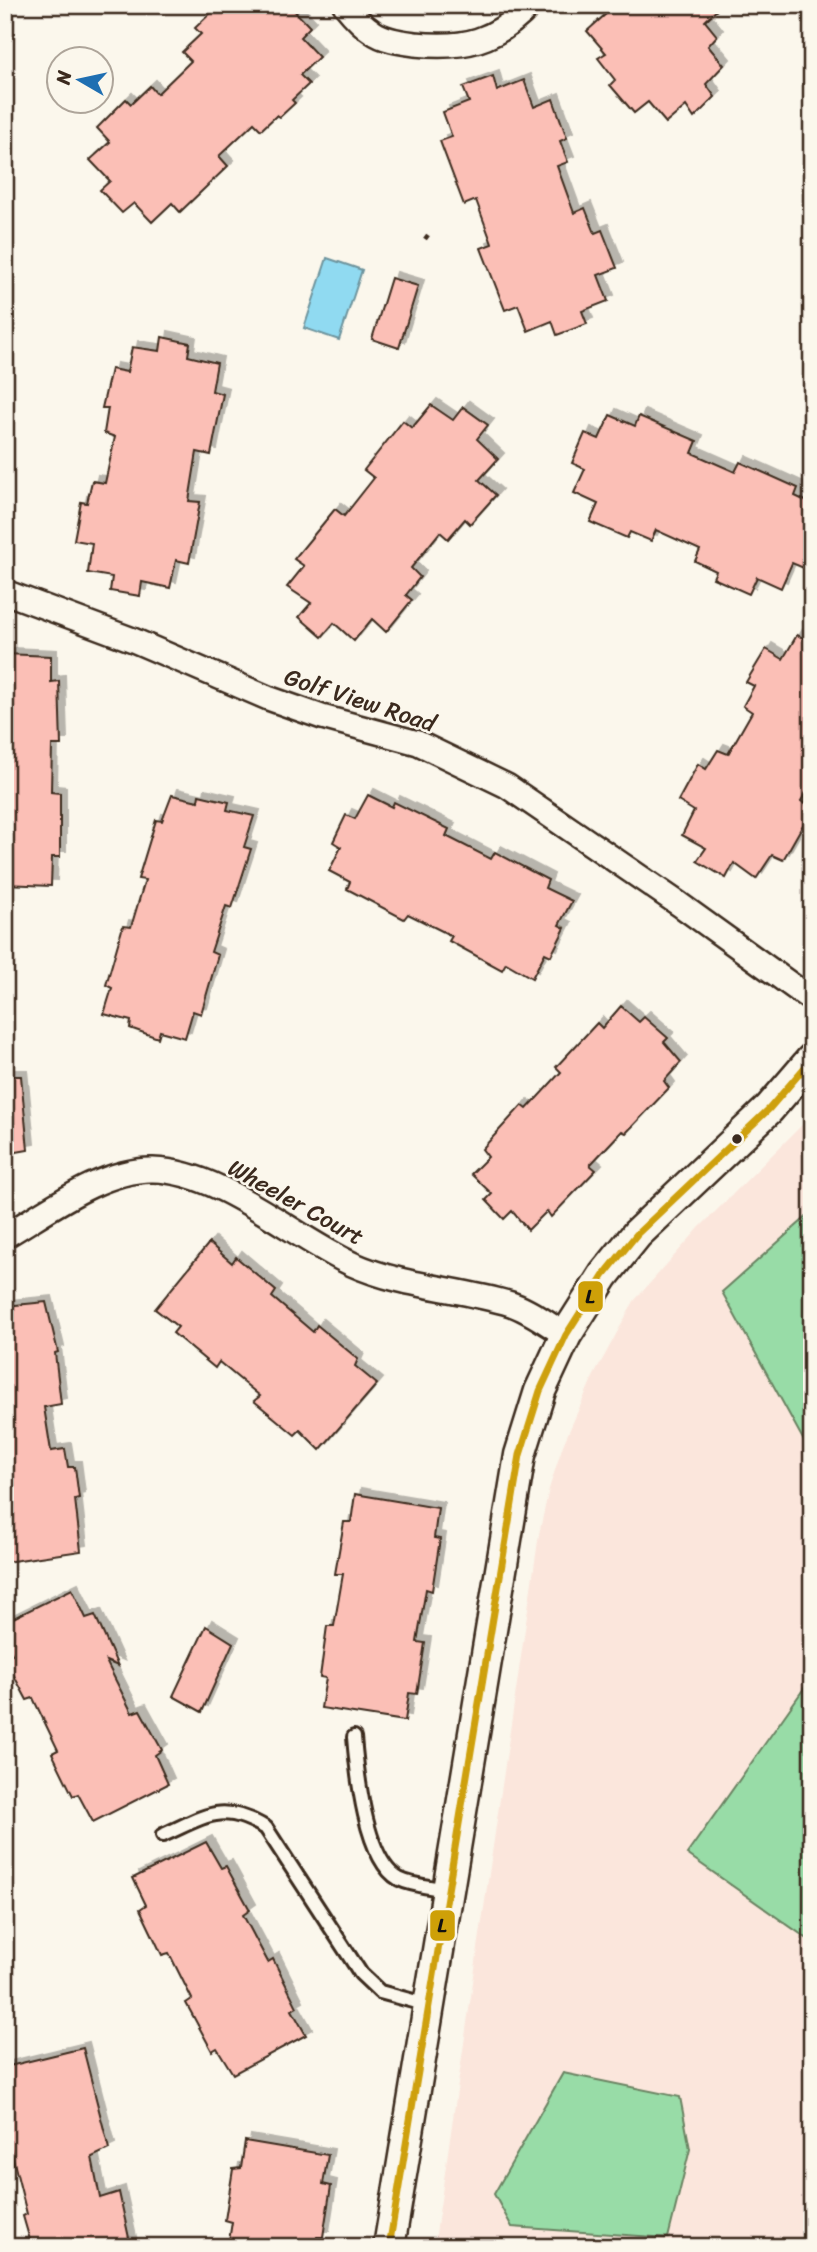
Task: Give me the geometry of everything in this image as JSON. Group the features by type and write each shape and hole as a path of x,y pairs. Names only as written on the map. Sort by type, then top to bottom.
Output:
{"street":[{"path":"345,5 374,34 400,42 453,46 496,32 530,5"},
{"name":"Golf View Road","path":"5,592 133,640 268,698 322,717 418,743 507,786 679,904 812,1000"},
{"path":"389,2247 520,1455 540,1391 566,1335 604,1275 637,1234 769,1109 812,1059"},
{"name":"Wheeler Court","path":"5,1236 94,1183 152,1170 188,1175 221,1188 352,1264 386,1278 477,1295 514,1305 566,1335"}],"lane":[{"path":"354,1737 363,1804 377,1852 385,1866 400,1879 447,1890"},
{"path":"163,1835 201,1818 228,1811 246,1816 266,1828 360,1973 380,1992 428,2005"}],"path":[{"path":"425,239 431,231"}],"shaded area":[{"path":"812,1115 812,2247 434,2247 539,1534 563,1445 592,1379 634,1301 699,1228"}],"green space":[{"path":"812,1212 812,1451 810,1452 722,1292"},
{"path":"812,1677 812,1942 687,1854"},
{"path":"563,2073 680,2097 690,2149 668,2238 512,2227 494,2194"}],"water":[{"path":"327,258 362,270 339,340 304,328"}],"building":[{"path":"219,5 289,5 310,27 300,37 319,57 300,75 309,84 292,100 295,103 261,130 254,123 219,156 228,166 180,212 172,203 152,222 134,203 122,213 100,190 110,181 90,160 110,142 97,128 109,116 116,116 116,109 126,99 131,104 150,86 157,94 191,61 182,52 201,34 195,28"},
{"path":"616,5 722,5 705,21 717,36 708,46 724,65 706,84 715,97 694,118 686,106 666,123 648,102 634,113 610,85 615,80 598,58 606,53 587,31"},
{"path":"493,76 497,91 524,80 534,107 553,99 567,138 560,141 568,162 557,166 574,213 585,208 595,233 602,230 617,268 598,275 608,301 582,311 587,324 557,335 552,321 528,331 518,305 505,310 481,248 492,244 476,200 464,205 440,141 452,137 443,112 469,102 463,87"},
{"path":"391,278 418,286 399,348 372,339"},
{"path":"162,337 190,343 188,356 217,363 212,391 223,394 211,455 197,452 189,501 200,502 189,563 176,560 170,588 142,582 140,596 110,591 112,577 88,573 92,543 74,540 81,502 87,503 92,481 105,483 115,437 104,433 108,408 102,408 111,369 127,372 132,347 160,351"},
{"path":"431,405 453,420 463,407 488,425 477,439 498,459 479,480 496,495 470,524 465,519 448,539 440,532 411,568 420,577 406,595 412,600 386,632 372,619 354,641 334,623 322,637 299,617 311,603 287,587 304,566 294,559 335,509 344,516 374,478 364,470 403,421 412,428"},
{"path":"610,415 635,426 639,416 697,441 692,453 735,472 740,462 798,488 795,496 812,504 812,557 806,569 792,563 781,588 757,577 749,594 713,578 716,571 695,561 700,550 656,530 651,541 630,532 627,538 590,522 598,504 574,493 585,469 572,463 585,433 599,439"},
{"path":"797,635 812,642 812,782 801,801 812,809 783,860 772,855 756,879 734,863 726,878 697,861 706,848 682,835 694,811 678,801 698,764 706,769 718,750 728,754 752,712 743,706 754,686 746,682 766,649 783,659"},
{"path":"5,654 51,656 51,682 59,681 61,745 52,745 51,792 60,793 60,857 52,857 51,886 5,884"},
{"path":"172,795 198,801 199,795 229,802 227,810 254,816 244,847 251,849 232,908 226,906 211,952 218,955 201,1014 193,1011 185,1038 160,1031 158,1038 130,1028 131,1021 104,1014 112,988 106,985 123,926 131,927 145,880 138,879 156,820 162,821"},
{"path":"368,795 392,807 394,802 449,829 446,836 491,859 495,852 548,880 545,888 572,901 559,925 565,928 551,956 545,953 532,978 506,963 502,970 449,941 452,936 408,914 404,919 347,889 350,882 329,871 341,847 333,842 346,815 355,819"},
{"path":"621,1006 639,1022 644,1017 668,1038 664,1042 681,1062 664,1081 669,1088 626,1133 622,1131 590,1165 596,1170 551,1217 547,1211 528,1230 512,1211 504,1219 486,1200 492,1194 471,1174 488,1157 482,1149 522,1105 527,1109 561,1072 556,1067 597,1023 602,1028"},
{"path":"5,1076 21,1076 28,1150 5,1154"},
{"path":"209,1243 232,1263 236,1257 276,1291 272,1297 313,1332 317,1325 358,1359 355,1366 377,1384 320,1450 300,1430 295,1435 254,1401 260,1396 219,1362 215,1368 173,1333 178,1327 155,1309"},
{"path":"46,1302 58,1352 55,1353 61,1404 44,1407 51,1451 65,1449 68,1467 75,1467 79,1498 75,1499 81,1551 5,1562 5,1306"},
{"path":"355,1494 438,1508 434,1538 440,1539 432,1591 426,1589 417,1642 425,1643 417,1694 409,1693 405,1721 321,1708 326,1678 320,1677 327,1626 334,1626 343,1574 335,1574 344,1522 351,1522"},
{"path":"72,1589 86,1618 95,1615 118,1666 106,1661 132,1713 140,1710 162,1750 155,1755 168,1784 93,1822 78,1794 73,1796 52,1753 58,1750 33,1698 27,1700 5,1659 12,1654 5,1641 5,1622"},
{"path":"206,1626 233,1643 202,1712 173,1696"},
{"path":"206,1842 221,1868 226,1866 250,1910 243,1915 268,1962 273,1959 297,2007 292,2010 306,2035 233,2074 217,2048 212,2051 186,2003 192,1999 169,1953 162,1955 140,1909 146,1905 133,1878"},
{"path":"83,2048 109,2149 92,2157 100,2198 119,2192 131,2247 32,2247 23,2216 27,2214 5,2127 5,2067"},
{"path":"245,2141 328,2155 323,2184 331,2186 323,2237 317,2237 315,2247 228,2247 232,2222 225,2220 233,2169 241,2168"}],"transit line":[{"name":"L","path":"389,2247 520,1455 540,1391 566,1335 604,1275 637,1234 769,1109 812,1059"}]}
